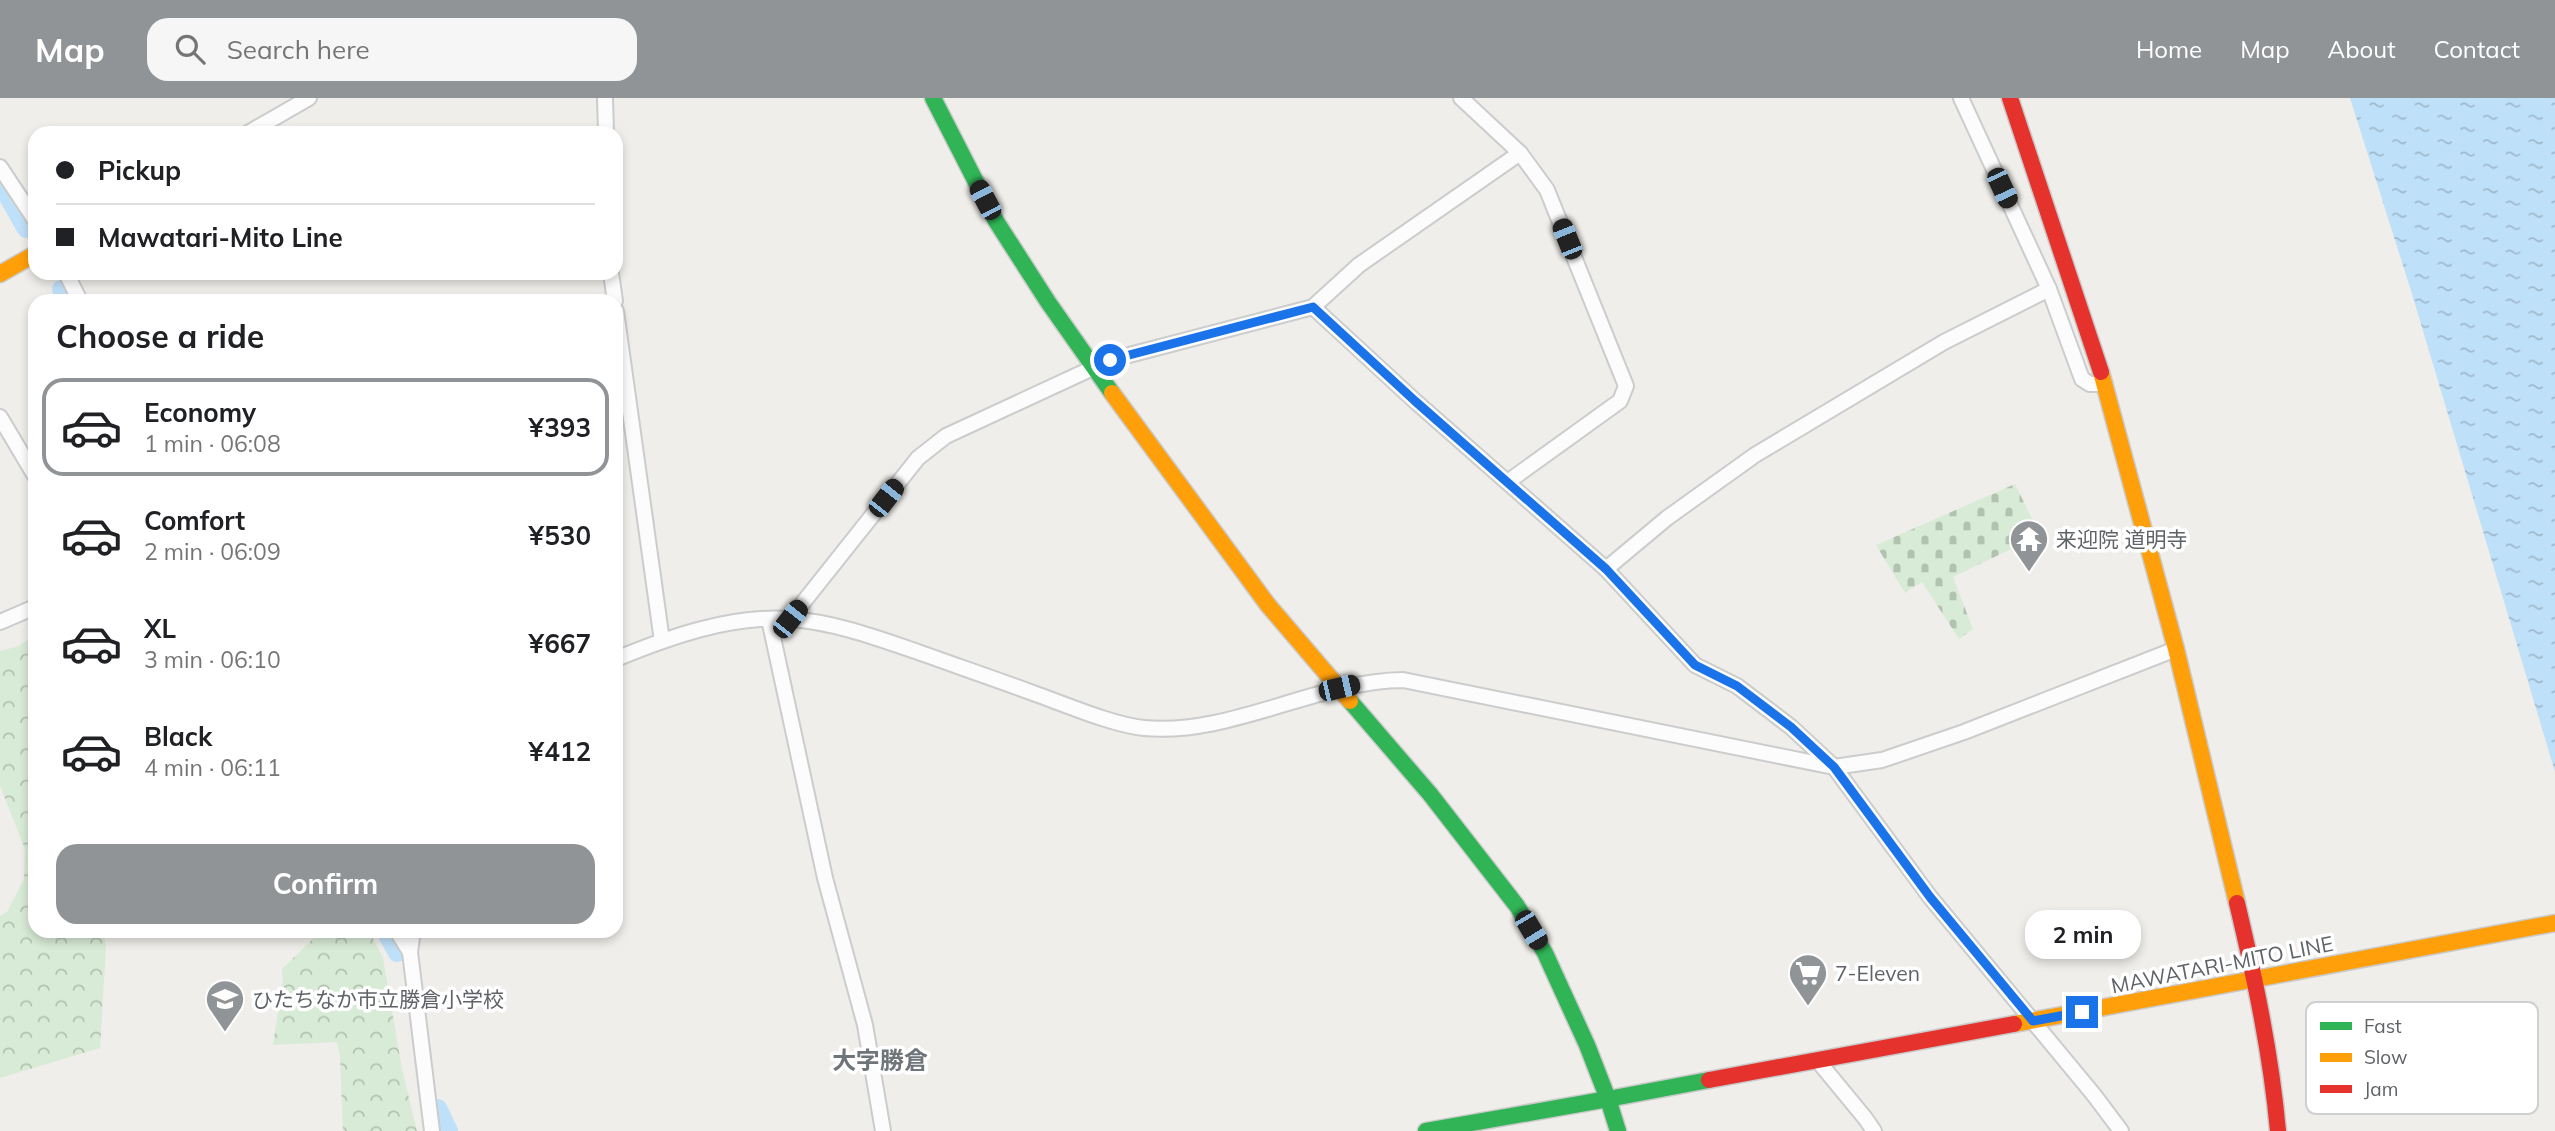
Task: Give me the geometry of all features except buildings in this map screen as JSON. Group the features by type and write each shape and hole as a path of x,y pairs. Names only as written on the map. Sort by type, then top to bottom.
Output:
{"street":[{"path":"260,126 309,98"},
{"path":"605,98 606,126"},
{"path":"933,98 996,221 1094,369 1268,605 1430,794 1517,906 1545,954 1587,1045 1618,1131"},
{"path":"1461,98 1520,153 1547,190 1626,386 1620,401 1509,481"},
{"path":"1961,98 2049,289 2082,379 2090,384 2105,384"},
{"path":"2010,98 2105,384 2176,649 2255,980 2273,1077 2278,1131"},
{"path":"790,619 918,458 946,436 1110,360 1313,307 1359,265 1520,153"},
{"path":"0,167 28,209"},
{"path":"0,274 28,258"},
{"path":"1606,569 1667,519 1755,455 1944,342 2049,289"},
{"path":"1313,307 1606,569 1695,665 1737,686 1791,727 1834,767 1930,897 2121,1131"},
{"path":"623,361 662,640"},
{"path":"0,417 28,464"},
{"path":"0,622 28,610"},
{"path":"769,619 825,878 866,1025 883,1131"},
{"path":"623,656 662,640 728,624 790,619 851,630 1142,728 1178,728 1208,724 1339,688 1375,680 1403,680 1834,767 1882,760 1941,740 2176,649"},
{"name":"MAWATARI-MITO LINE","path":"1426,1131 1818,1061 2555,923"},
{"path":"402,938 410,951"},
{"path":"412,938 410,951 432,1131"},
{"path":"1818,1061 1874,1131"}],"green space":[{"path":"2015,484 2040,535 1953,577 1973,629 1959,639 1922,582 1905,593 1876,545"},
{"path":"28,639 28,938 104,938 106,947 100,1048 0,1078 0,916 7,912 24,879 25,849 0,786 0,651 19,646"},
{"path":"314,938 373,938 383,958 402,1069 417,1131 343,1131 337,1042 273,1045 283,979 282,969"}],"water":[{"path":"2350,98 2555,98 2555,772 2412,294"}],"waterway":[{"path":"0,183 26,229"},
{"path":"61,289 64,294"},
{"path":"389,938 397,953"},
{"path":"438,1108 449,1131"}],"traffic: fast":[{"path":"933,98 996,221 1048,302 1112,393"},
{"path":"1350,701 1430,794 1517,906 1545,953 1587,1045 1608,1099 1709,1080"},
{"path":"1426,1131 1608,1099 1618,1131"}],"traffic: slow":[{"path":"0,274 28,258"},
{"path":"2101,372 2176,649 2237,903"},
{"path":"1112,393 1268,605 1350,701"},
{"path":"2014,1024 2555,923"}],"traffic: jam":[{"path":"2010,98 2101,372"},
{"path":"2237,903 2262,1017 2278,1131"},
{"path":"1709,1080 2014,1024"}],"place":[{"name":"来迎院 道明寺","path":"2029,573"},
{"name":"7-Eleven","path":"1808,1007"},
{"name":"ひたちなか市立勝倉小学校","path":"225,1033"}],"district":[{"name":"大字勝倉","path":"880,1060"}],"route":[{"path":"1110,360 1313,307 1606,569 1695,665 1737,686 1791,727 1834,767 1930,897 2033,1021 2082,1012"}]}
